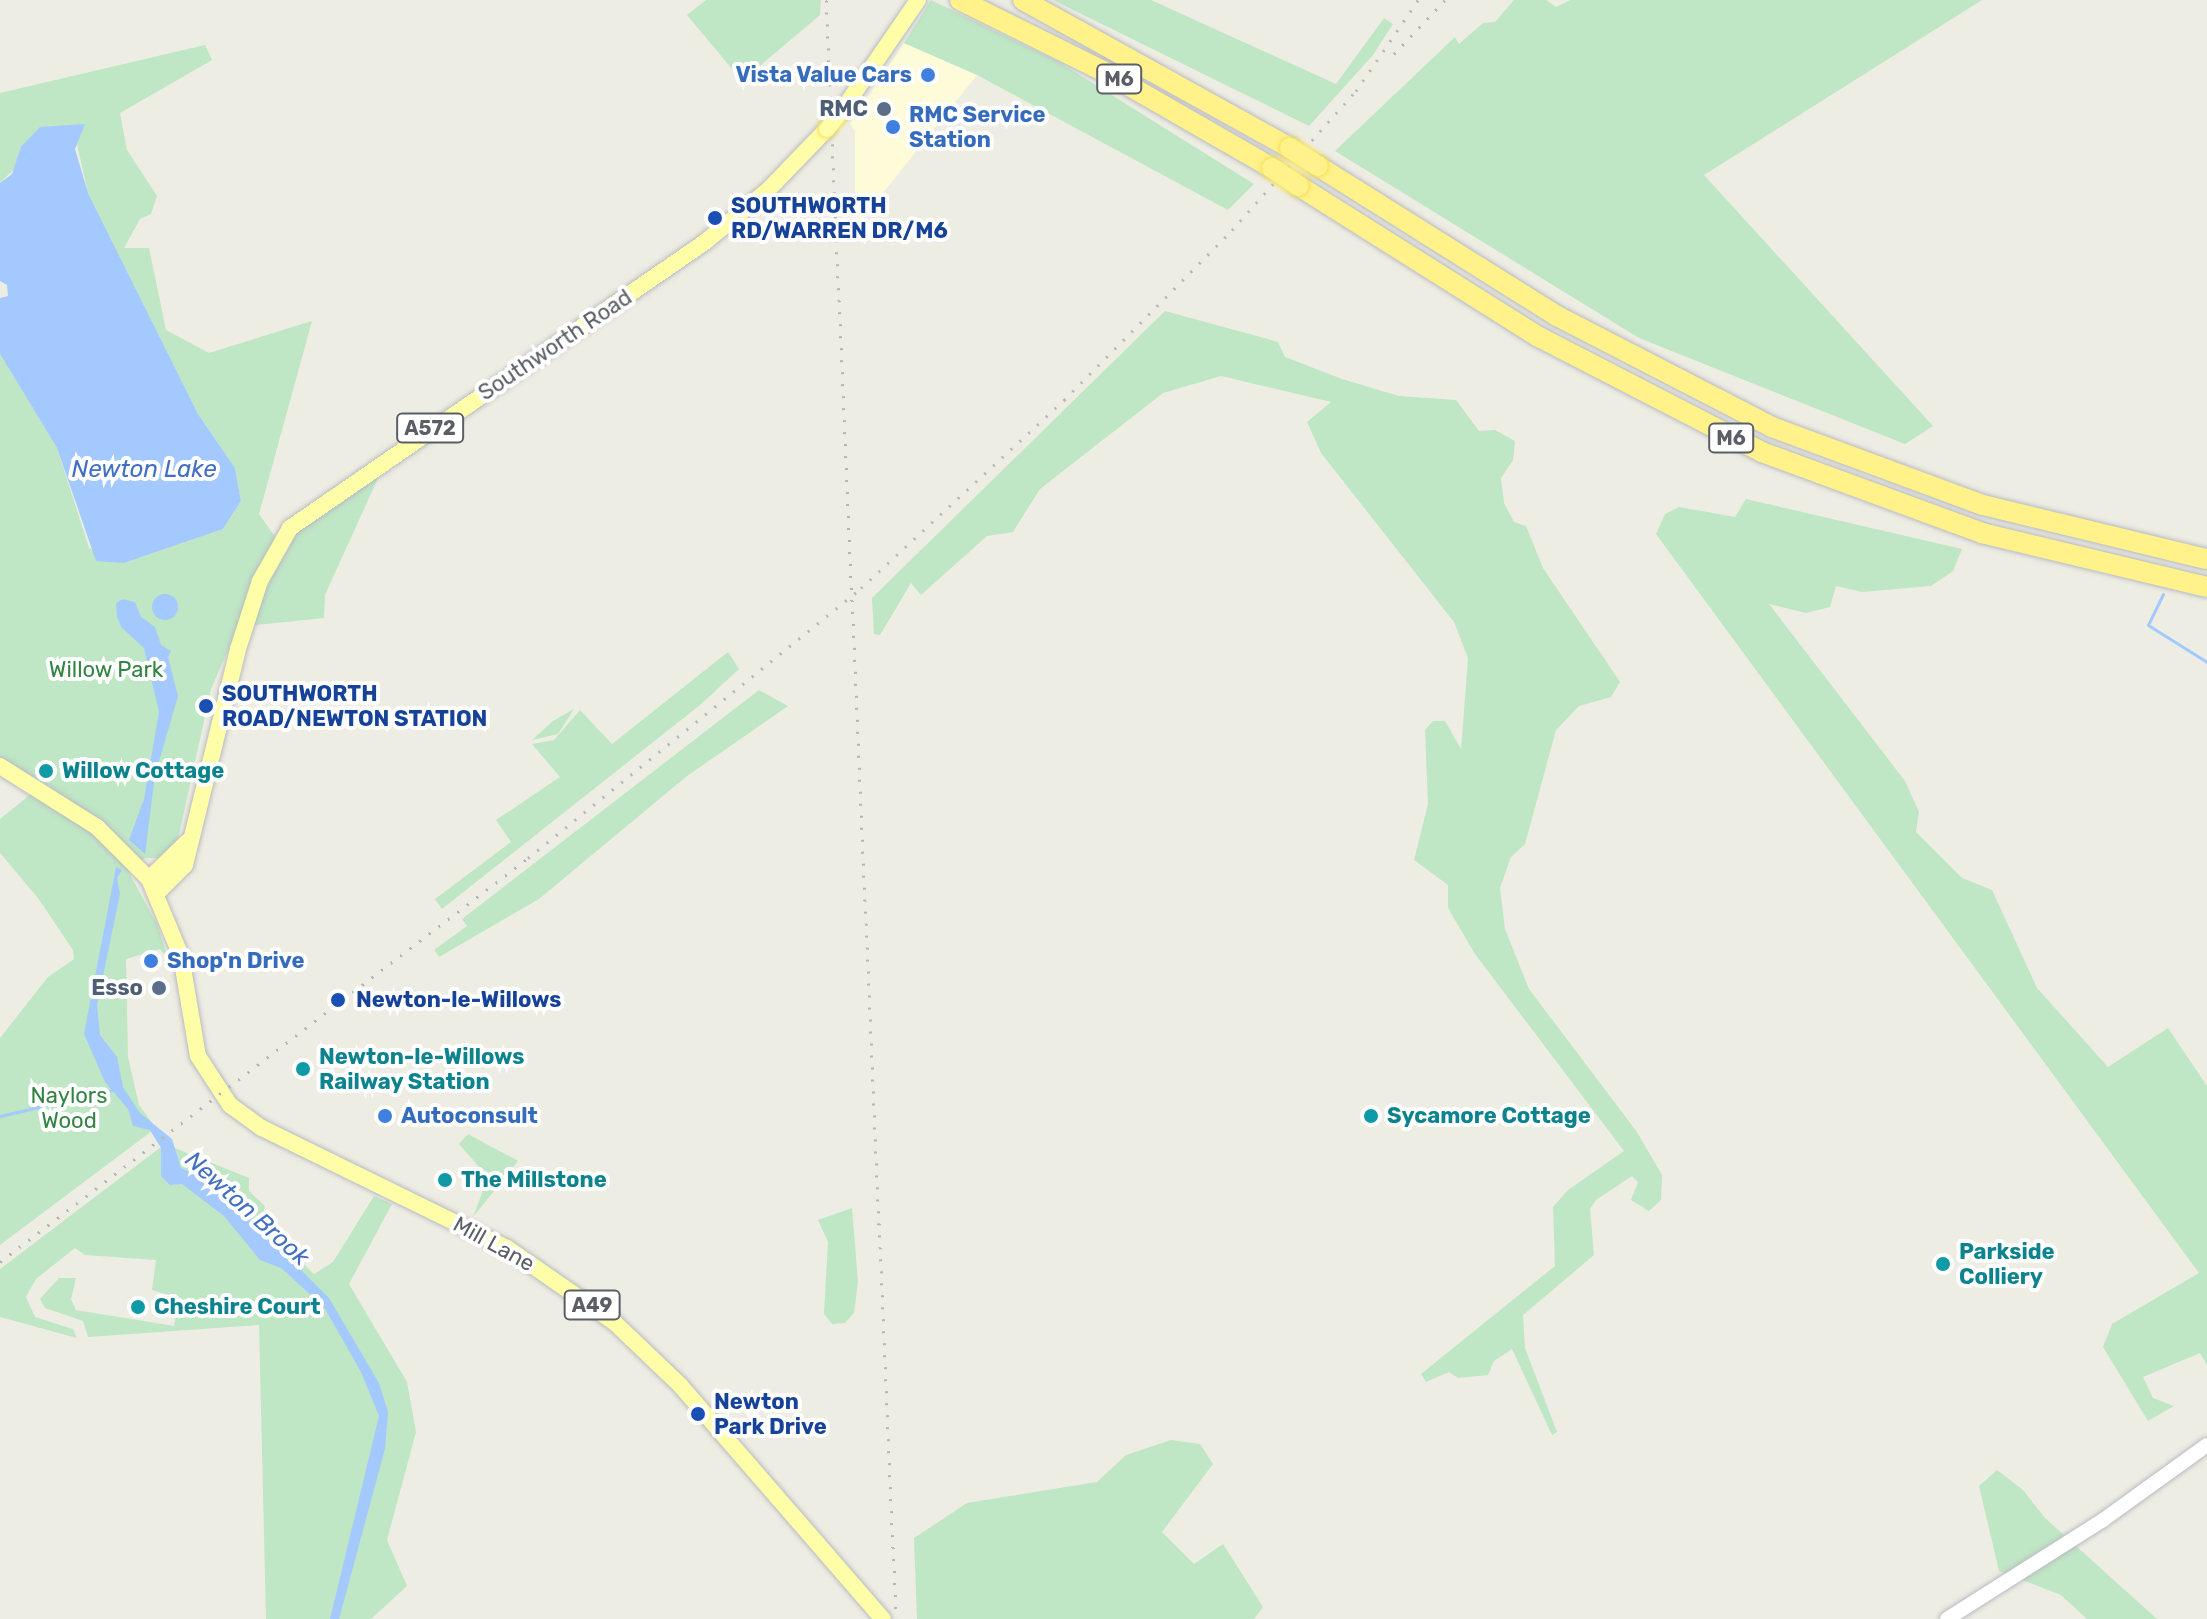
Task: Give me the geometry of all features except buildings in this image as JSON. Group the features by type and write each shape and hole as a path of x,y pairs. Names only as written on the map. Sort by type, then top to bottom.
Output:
{"highway":[{"name":"M6","path":"960,0 1118,79 1272,168 1539,337 1762,452 1982,533 2207,587"},
{"name":"M6","path":"1023,0 1130,55 1290,148 1557,316 1772,427 1983,505 2207,559"}],"main road":[{"name":"Southworth Road","path":"154,886 182,871 247,622 274,550 290,528 705,242 768,190 841,112 918,0"},
{"name":"A49","path":"0,766 118,844 154,886"},
{"name":"Mill Lane","path":"154,886 181,956 198,1056 225,1101 262,1128 507,1248 614,1322 680,1385 883,1619"},
{"path":"1947,1619 2103,1520 2207,1445"}],"shaded area":[{"path":"904,43 977,75 855,228 855,131 850,124"}],"green space":[{"path":"706,0 821,0 820,15 742,81 687,15"},
{"path":"931,0 1059,62 1254,184 1228,210 977,75 904,43"},
{"path":"1053,0 1151,0 1336,84 1384,18 1393,24 1373,55 1309,126"},
{"path":"1514,0 1546,0 1556,7 1570,0 1982,0 1704,175 1933,426 1905,444 1639,338 1335,151 1455,37 1459,44 1483,23 1495,22"},
{"name":"Willow Park","path":"205,45 212,60 120,113 127,150 157,196 151,214 140,219 124,248 149,248 166,330 209,353 312,321 259,514 283,548 292,531 383,467 325,595 324,618 238,627 211,689 178,839 163,858 145,858 129,873 157,924 169,961 160,949 126,959 128,1057 139,1105 156,1128 0,1245 0,1038 48,977 74,959 73,950 38,898 0,853 0,819 41,786 0,763 0,354 57,448 89,548 124,563 223,529 241,501 235,468 198,414 88,193 76,140 21,147 15,168 0,183 0,93"},
{"path":"1165,311 1278,342 1285,357 1342,379 1399,396 1456,400 1479,431 1495,430 1515,441 1513,460 1501,478 1504,503 1514,522 1526,526 1543,568 1620,682 1611,697 1579,706 1556,730 1525,844 1511,857 1500,888 1505,929 1529,989 1637,1132 1662,1175 1661,1200 1649,1211 1631,1200 1638,1182 1632,1176 1596,1200 1590,1209 1594,1255 1523,1315 1525,1348 1557,1432 1552,1435 1512,1349 1494,1361 1488,1375 1458,1378 1449,1372 1426,1382 1421,1374 1555,1266 1553,1207 1568,1190 1624,1151 1475,954 1448,908 1448,885 1414,860 1428,804 1425,730 1433,721 1445,721 1461,749 1468,658 1454,622 1321,453 1307,422 1331,402 1221,376 1163,393 1040,489 1013,532 987,536 921,595 911,583 880,635 874,634 872,598"},
{"path":"1746,499 1962,549 1953,571 1931,586 1862,592 1836,586 1830,607 1806,613 1769,604 1905,781 1919,812 1916,832 1962,878 1992,890 2037,988 2108,1067 2168,1028 2207,1086 2207,1365 2200,1353 2143,1377 2153,1398 2174,1406 2148,1421 2103,1347 2112,1324 2199,1273 1656,534 1665,514 1679,507 1735,517"},
{"path":"728,652 739,669 700,705 442,909 435,899 511,842 496,820 560,777 532,744 554,740 580,710 612,744"},
{"path":"759,690 788,706 687,776 539,899 439,957 434,950 467,926 462,919"},
{"path":"574,709 558,734 532,740 553,721"},
{"path":"468,1134 518,1161 473,1217 488,1177 459,1144"},
{"path":"165,1144 249,1178 249,1191 265,1206 262,1218 272,1222 273,1234 314,1274 333,1262 374,1196 392,1204 349,1284 407,1382 416,1432 387,1540 407,1586 371,1619 266,1619 259,1325 88,1337 83,1321 45,1308 40,1299 59,1278 76,1278 71,1299 76,1310 174,1326 179,1298 152,1290 156,1260 85,1255 75,1248 36,1279 26,1297 35,1317 73,1329 77,1338 0,1317 0,1269"},
{"path":"852,1208 858,1282 854,1313 845,1323 832,1324 824,1314 828,1242 818,1220"},
{"path":"1171,1440 1200,1444 1213,1464 1162,1532 1194,1564 1223,1544 1263,1607 1254,1619 917,1619 914,1538 967,1503 1097,1482 1126,1455"},
{"path":"1997,1470 2023,1490 2045,1518 2157,1619 2087,1619 2061,1595 1999,1571 1979,1486"}],"water":[{"name":"Newton Lake","path":"85,124 75,149 88,193 198,414 235,468 241,501 223,529 124,563 96,561 57,448 0,354 0,298 8,296 7,285 0,281 0,183 12,174 21,147 40,127"},
{"path":"165,594 174,598 178,607 174,616 165,620 156,616 152,607 156,598"},
{"path":"123,599 135,602 141,617 155,627 161,645 171,651 168,657 178,696 155,775 145,854 129,840 144,799 159,712 144,648 121,627 117,616 116,603"},
{"path":"116,867 122,870 117,878 120,894 97,1005 100,1035 117,1057 123,1087 140,1113 172,1139 181,1168 211,1180 329,1298 379,1383 388,1412 385,1449 339,1619 330,1619 379,1416 361,1372 324,1307 281,1268 260,1260 224,1216 182,1184 170,1185 161,1176 161,1148 150,1130 133,1126 128,1109 105,1082 84,1034"}],"waterway":[{"name":"Newton Brook","path":"2163,594 2148,625 2207,662"},
{"path":"0,1116 113,1090"}],"railway":[{"path":"826,0 896,1619"},
{"path":"0,1262 528,858 861,588 1064,400 1232,230 1356,91 1418,0"},
{"path":"1394,54 1445,0"}],"place":[{"name":"Vista Value Cars","path":"928,75"},
{"name":"RMC","path":"884,109"},
{"name":"RMC Service Station","path":"893,127"},
{"name":"SOUTHWORTH RD/WARREN DR/M6","path":"715,218"},
{"name":"SOUTHWORTH ROAD/NEWTON STATION","path":"206,706"},
{"name":"Willow Cottage","path":"46,771"},
{"name":"Shop'n Drive","path":"151,961"},
{"name":"Esso","path":"159,988"},
{"name":"Newton-le-Willows","path":"338,1000"},
{"name":"Newton-le-Willows Railway Station","path":"303,1069"},
{"name":"Autoconsult","path":"385,1116"},
{"name":"Sycamore Cottage","path":"1371,1116"},
{"name":"The Millstone","path":"445,1180"},
{"name":"Parkside Colliery","path":"1943,1264"},
{"name":"Cheshire Court","path":"138,1307"},
{"name":"Newton Park Drive","path":"698,1414"}],"park label":[{"name":"Naylors Wood","path":"69,1108"}]}
